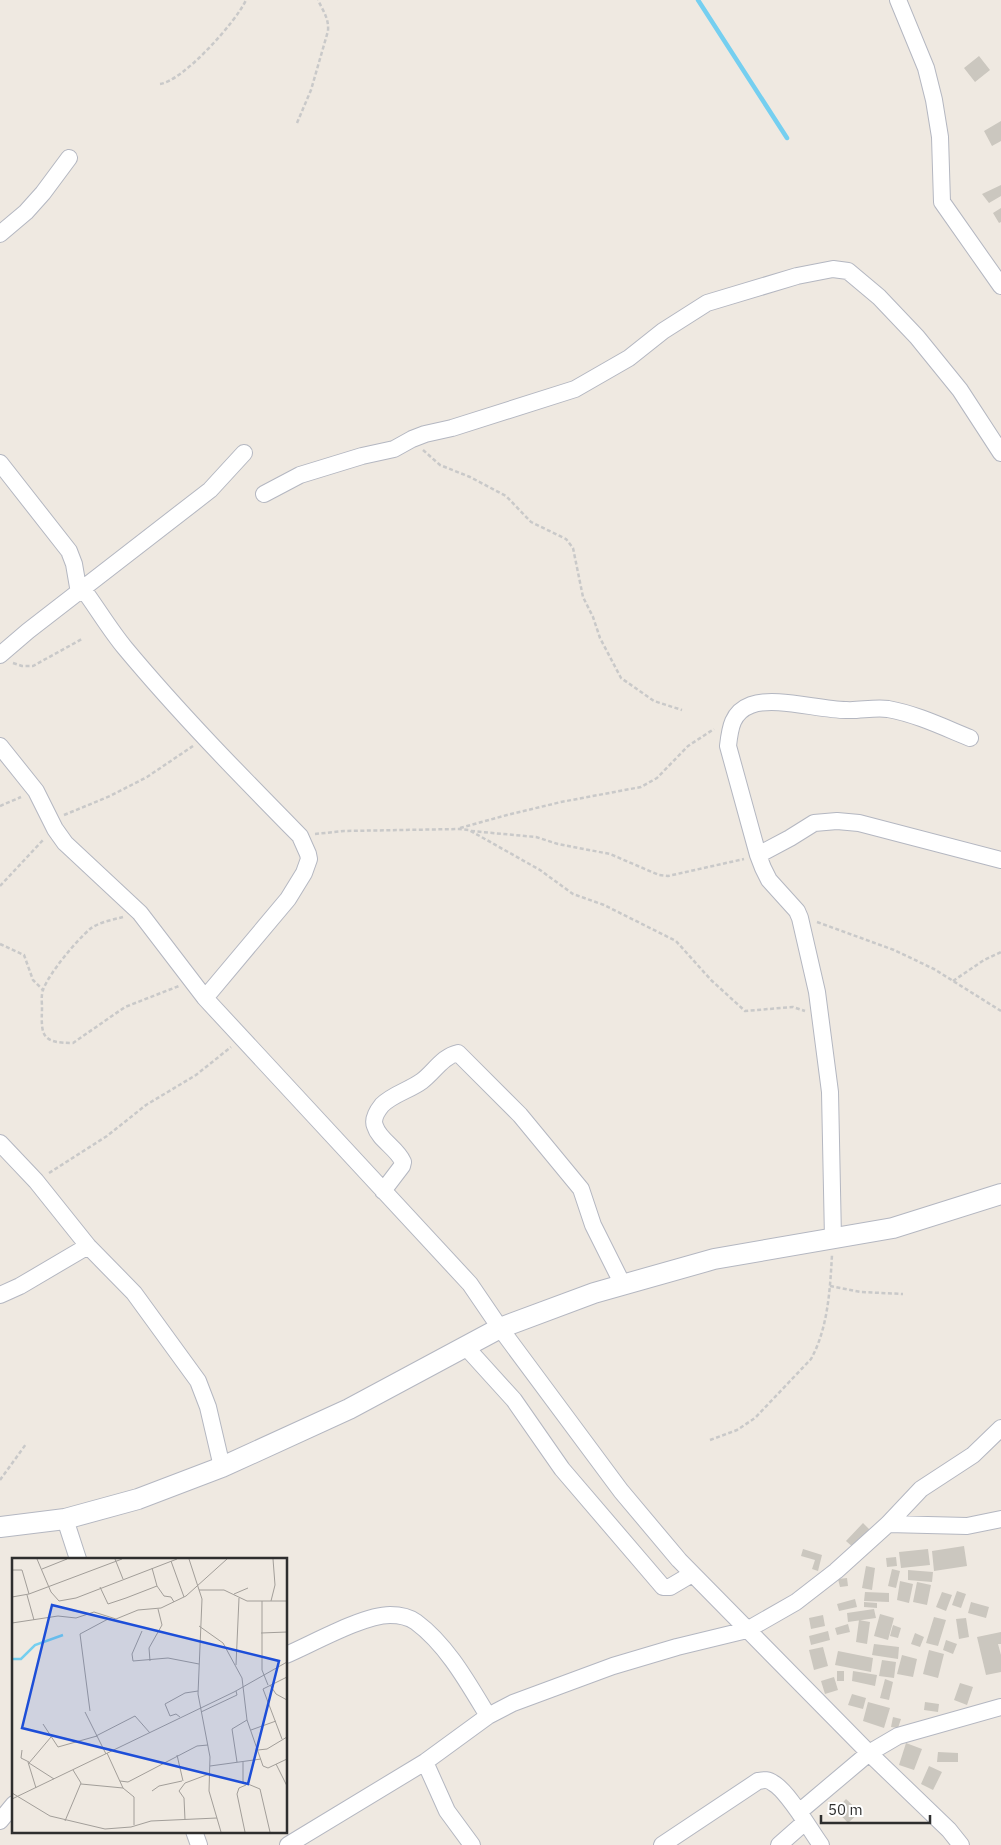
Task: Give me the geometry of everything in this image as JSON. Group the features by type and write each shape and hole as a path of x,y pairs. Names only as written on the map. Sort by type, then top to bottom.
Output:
{"street":[{"path":"898,0 926,68 934,100 940,137 942,202 1001,286"},
{"path":"0,234 26,212 43,194 69,158"},
{"path":"264,494 300,476 362,456 390,451 431,432 452,428 575,389 629,358 684,316 707,303 796,276 833,268 848,272 879,297 918,337 960,390 1001,453"},
{"path":"4,658 28,631 210,490 244,453"},
{"path":"0,463 69,551 81,591 124,646 204,739 300,836 308,854 304,873 288,899 205,998"},
{"path":"833,1239 830,1092 817,992 798,911 770,880 758,854 728,746 730,728 734,719 742,710 751,705 779,702 846,710 886,709 930,721 970,738"},
{"path":"0,746 36,790 55,829 65,843 140,913 205,998 470,1284 500,1328 621,1491 692,1574 962,1845"},
{"path":"758,854 790,838 808,825 837,821 859,823 1001,860"},
{"path":"383,1191 403,1162 401,1156 379,1133 374,1125 374,1117 383,1104 422,1081 448,1056 458,1053 520,1115 581,1188 593,1225 623,1285"},
{"path":"0,1143 36,1181 88,1246 134,1293 198,1381 208,1407 222,1467"},
{"path":"2,1524 65,1519 138,1499 222,1467 349,1409 500,1328 594,1293 714,1259 893,1228 1001,1194"},
{"path":"0,1295 20,1286 88,1246"},
{"path":"465,1346 514,1400 562,1469 663,1588 670,1587 692,1574"},
{"path":"288,1845 425,1762 488,1716 513,1704 613,1666 677,1647 747,1630 805,1596 888,1524 922,1489 972,1455 1001,1428"},
{"path":"65,1519 78,1558"},
{"path":"888,1524 967,1526 1001,1519"},
{"path":"288,1654 369,1618 390,1615 407,1617 415,1621 435,1639 464,1676 488,1716"},
{"path":"779,1845 802,1817 869,1753 900,1735 1001,1707"},
{"path":"425,1762 448,1811 472,1845"},
{"path":"662,1845 758,1781 766,1780 776,1784 802,1817 820,1845"},
{"path":"0,1821 12,1806"},
{"path":"194,1832 199,1845"}],"path":[{"path":"160,84 176,77 207,50 229,27 246,0"},
{"path":"297,123 311,90 328,31 326,15 318,0"},
{"path":"406,443 423,450 440,465 470,477 506,496 531,522 566,539 573,548 583,597 593,617 600,638 621,678 654,701 682,710"},
{"path":"4,658 22,666 33,666 82,639"},
{"path":"459,829 543,806 641,787 657,778 688,746 718,727"},
{"path":"0,886 33,849 55,829 60,818 65,814 110,796 147,777 204,739"},
{"path":"0,806 36,790"},
{"path":"300,836 344,831 459,829 536,837 558,844 610,854 659,875 668,876 733,862 758,854"},
{"path":"469,830 540,870 573,894 604,905 676,940 711,980 746,1011 793,1007 805,1011 821,1022"},
{"path":"140,913 111,920 90,930 64,959 43,990 42,1031 45,1036 53,1041 71,1044 125,1007 192,981"},
{"path":"800,918 827,925 894,950 934,969 1001,1011"},
{"path":"0,944 22,954 33,980 43,990"},
{"path":"953,981 984,960 1001,952"},
{"path":"36,1181 107,1136 146,1105 196,1075 242,1038"},
{"path":"710,1440 737,1430 755,1418 811,1359 823,1328 830,1286 833,1239"},
{"path":"830,1286 861,1292 903,1294"},
{"path":"0,1480 26,1444"}],"building":[{"path":"979,56 990,70 975,82 964,68"},
{"path":"1001,121 1001,141 992,146 984,131"},
{"path":"1001,185 1001,196 989,203 982,194"},
{"path":"1001,208 1001,222 999,223 993,213"},
{"path":"863,1523 870,1530 854,1548 846,1541"},
{"path":"964,1546 967,1566 934,1571 932,1551"},
{"path":"803,1549 822,1555 818,1571 812,1569 815,1560 801,1556"},
{"path":"928,1549 930,1565 901,1568 899,1552"},
{"path":"896,1557 897,1566 887,1567 886,1558"},
{"path":"866,1566 875,1568 872,1590 862,1588"},
{"path":"892,1569 900,1571 896,1588 888,1586"},
{"path":"908,1570 933,1572 932,1582 908,1580"},
{"path":"847,1578 848,1586 840,1587 838,1579"},
{"path":"900,1581 913,1584 909,1603 897,1600"},
{"path":"917,1582 931,1585 927,1605 913,1602"},
{"path":"957,1591 966,1594 961,1608 952,1605"},
{"path":"865,1592 889,1593 889,1602 864,1601"},
{"path":"942,1592 952,1595 946,1611 936,1607"},
{"path":"855,1599 857,1607 839,1611 837,1604"},
{"path":"864,1602 877,1603 877,1608 864,1607"},
{"path":"971,1602 989,1607 986,1618 968,1613"},
{"path":"874,1609 876,1618 848,1622 847,1613"},
{"path":"880,1614 894,1618 888,1640 874,1636"},
{"path":"823,1615 825,1626 811,1629 809,1618"},
{"path":"934,1617 946,1620 938,1646 926,1643"},
{"path":"966,1618 969,1637 959,1639 956,1619"},
{"path":"859,1620 870,1622 867,1644 856,1642"},
{"path":"848,1624 850,1632 837,1635 835,1628"},
{"path":"893,1625 901,1628 898,1638 890,1636"},
{"path":"828,1631 830,1640 811,1645 809,1636"},
{"path":"1001,1632 1001,1644 998,1644 1001,1655 1001,1672 986,1675 977,1637"},
{"path":"915,1633 924,1637 920,1647 911,1644"},
{"path":"946,1640 957,1644 953,1654 943,1650"},
{"path":"874,1644 899,1647 898,1659 872,1655"},
{"path":"823,1647 828,1666 814,1670 809,1650"},
{"path":"929,1650 944,1654 938,1678 923,1674"},
{"path":"838,1651 873,1658 871,1672 835,1665"},
{"path":"902,1655 917,1659 913,1677 897,1674"},
{"path":"882,1660 896,1662 894,1678 879,1676"},
{"path":"837,1671 844,1671 844,1681 837,1681"},
{"path":"853,1671 877,1675 875,1686 852,1681"},
{"path":"834,1677 838,1690 825,1694 821,1681"},
{"path":"885,1679 893,1682 889,1700 880,1698"},
{"path":"960,1683 973,1687 967,1705 954,1700"},
{"path":"852,1694 866,1698 863,1709 848,1705"},
{"path":"868,1702 890,1708 884,1728 863,1721"},
{"path":"925,1702 939,1704 938,1712 924,1710"},
{"path":"893,1717 901,1719 898,1728 891,1727"},
{"path":"906,1743 922,1749 914,1770 899,1765"},
{"path":"938,1752 958,1753 958,1762 937,1762"},
{"path":"929,1766 942,1772 933,1790 921,1784"},
{"path":"846,1799 860,1812 848,1823 836,1810"}],"waterway":[{"path":"698,0 787,138"}]}
